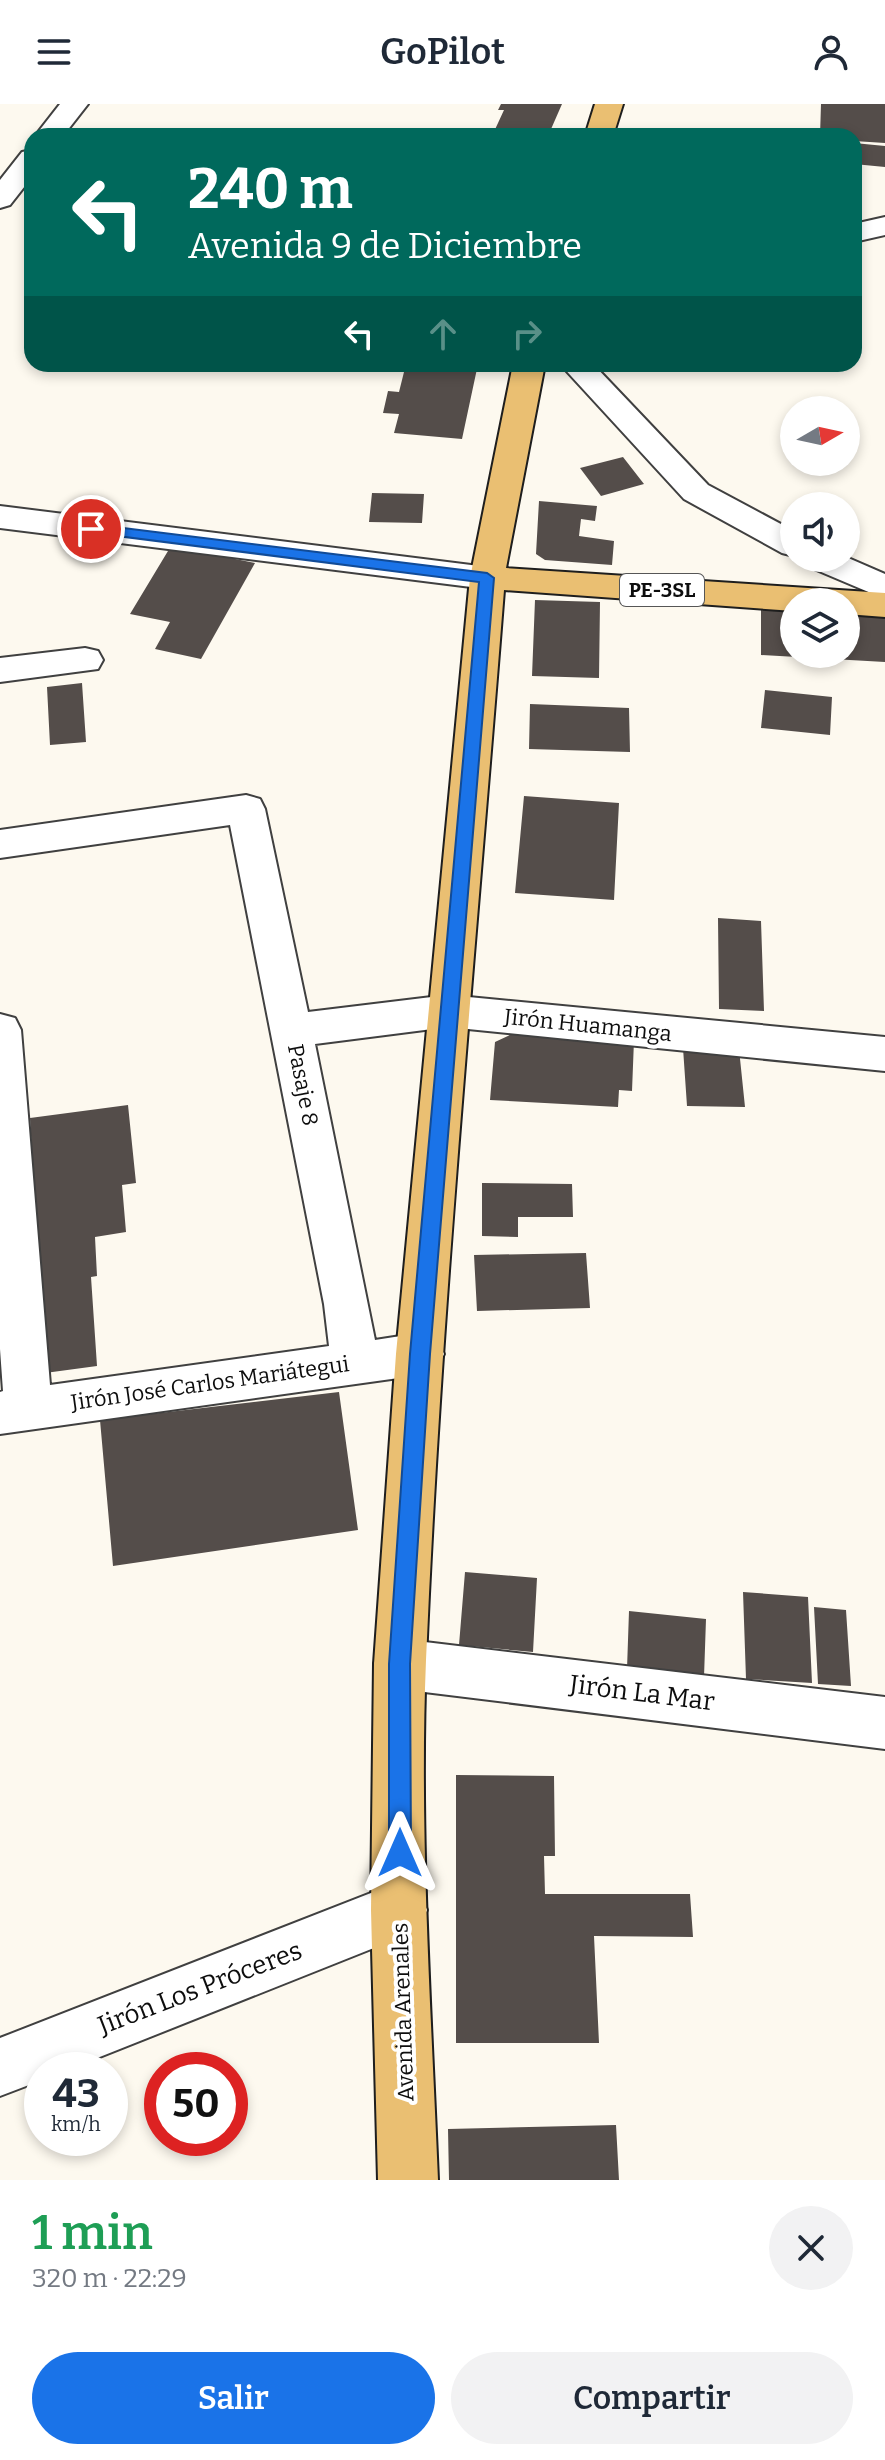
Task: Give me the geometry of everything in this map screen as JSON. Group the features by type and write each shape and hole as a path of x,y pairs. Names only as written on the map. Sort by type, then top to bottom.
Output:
{"main road":[{"path":"602,128 609,104"},
{"name":"Avenida Arenales","path":"408,2180 399,1910 400,1664 420,1354 487,578 527,372"},
{"name":"PE-3SL","path":"487,578 780,598"},
{"path":"860,604 885,605"}],"street":[{"path":"55,128 74,104"},
{"path":"0,199 24,168"},
{"path":"862,231 885,226"},
{"path":"584,372 696,492 780,537"},
{"path":"0,517 487,578"},
{"path":"850,572 885,588"},
{"path":"0,670 85,660"},
{"name":"Pasaje 8","path":"0,844 246,809 347,1304 355,1362"},
{"name":"Jirón Huamanga","path":"292,1030 448,1011 885,1054"},
{"path":"0,1030 14,1410"},
{"name":"Jirón José Carlos Mariátegui","path":"14,1410 420,1354"},
{"name":"Jirón La Mar","path":"400,1664 885,1723"},
{"name":"Jirón Los Próceres","path":"0,2067 399,1910"}],"building":[{"path":"501,104 562,104 552,128 496,128 504,110 498,110"},
{"path":"821,104 885,104 885,143 862,142 862,128 820,128"},
{"path":"862,144 885,146 885,167 862,165"},
{"path":"404,372 476,372 462,439 394,433 399,414 383,413 388,391 399,392"},
{"path":"623,457 644,484 601,496 580,468"},
{"path":"372,493 424,494 422,523 369,522"},
{"path":"539,501 597,506 595,521 581,519 579,536 614,541 612,565 545,560 536,554"},
{"path":"171,546 255,563 201,659 155,649 170,622 130,614"},
{"path":"535,600 600,602 599,678 532,676"},
{"path":"761,610 780,611 780,656 761,655"},
{"path":"860,616 885,617 885,662 860,661"},
{"path":"82,683 86,742 50,745 47,687"},
{"path":"765,690 832,697 830,735 761,728"},
{"path":"530,704 629,708 630,752 529,749"},
{"path":"524,796 619,803 614,900 515,893"},
{"path":"718,918 761,921 764,1011 719,1009"},
{"path":"514,1033 634,1040 632,1091 619,1090 618,1107 490,1100 495,1042"},
{"path":"683,1048 739,1049 745,1107 687,1106"},
{"path":"128,1105 136,1183 122,1185 126,1232 95,1237 97,1276 91,1277 97,1366 45,1373 30,1118"},
{"path":"482,1183 572,1184 573,1217 518,1217 518,1237 482,1236"},
{"path":"586,1253 590,1308 477,1311 474,1255"},
{"path":"339,1392 358,1530 113,1566 100,1420"},
{"path":"465,1572 537,1578 533,1652 459,1645"},
{"path":"743,1592 808,1597 812,1683 746,1679"},
{"path":"814,1607 846,1610 851,1686 818,1684"},
{"path":"629,1611 706,1619 704,1677 627,1669"},
{"path":"456,1775 554,1776 555,1856 544,1856 545,1894 690,1894 693,1937 594,1936 599,2043 456,2043"},
{"path":"616,2125 619,2180 449,2180 448,2129"}],"route":[{"path":"91,529 487,578 420,1354 400,1664 400,1853"}]}
